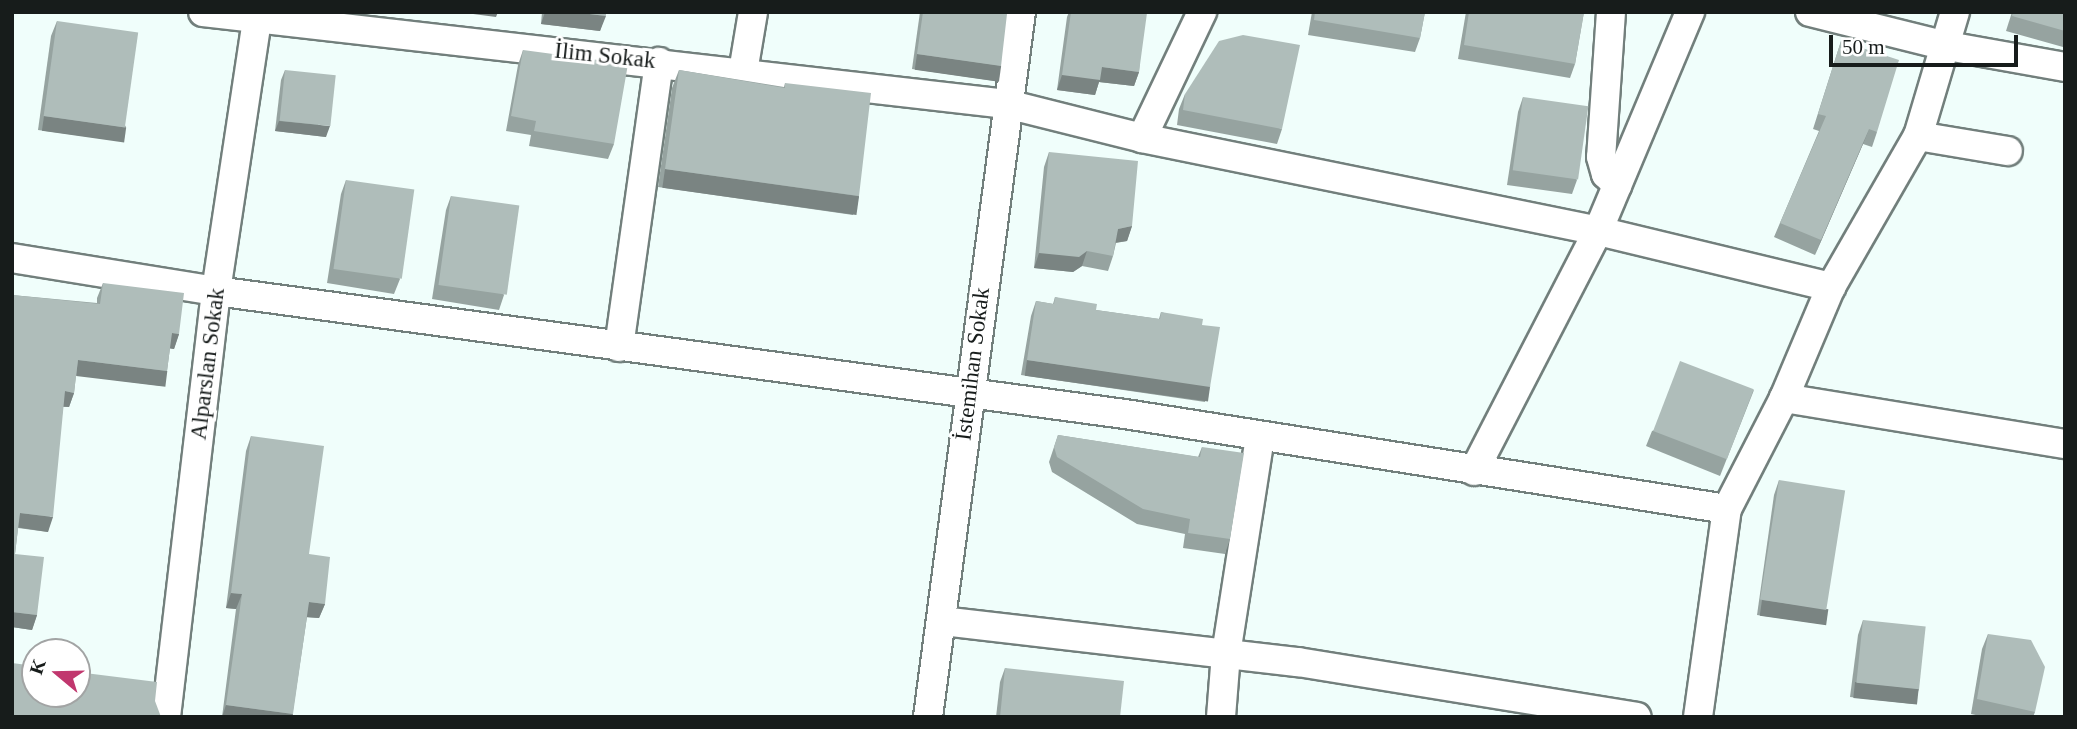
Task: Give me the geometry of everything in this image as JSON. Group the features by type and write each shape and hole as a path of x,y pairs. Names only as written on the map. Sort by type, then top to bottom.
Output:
{"street":[{"name":"İlim Sokak","path":"203,12 258,14 1007,104 1142,138 1598,231 1831,287"},
{"path":"743,72 752,12"},
{"name":"İstemihan Sokak","path":"928,717 943,621 969,393 1021,12"},
{"path":"1142,138 1202,12"},
{"path":"1611,12 1601,157 1606,174 1617,185"},
{"path":"1474,471 1598,231 1690,12"},
{"path":"1810,12 1942,45 2065,67"},
{"path":"1698,717 1727,509 1784,398 1831,287 1918,136 1942,45 1955,12"},
{"name":"Alparslan Sokak","path":"166,717 216,291 258,14"},
{"path":"619,347 659,62"},
{"path":"1918,136 2008,151"},
{"path":"12,258 216,291 969,393 1727,509"},
{"path":"1784,398 2065,444"},
{"path":"1221,717 1226,654 1260,438"},
{"path":"943,621 1226,654 1637,717"}],"building":[{"path":"573,12 606,12 606,16"},
{"path":"923,12 1007,14 1001,66 917,54"},
{"path":"1071,12 1147,13 1139,72 1102,67 1100,80 1062,75"},
{"path":"1315,12 1425,12 1420,38 1314,20"},
{"path":"1469,12 1584,12 1575,64 1464,45"},
{"path":"2013,12 2065,12 2065,31 2012,16"},
{"path":"57,21 138,32 125,127 44,116"},
{"path":"1243,35 1300,45 1282,129 1183,110 1185,94 1219,41"},
{"path":"1841,41 1899,60 1877,132 1869,129 1821,240 1780,223 1826,116 1818,114"},
{"path":"523,50 628,64 614,144 534,131 536,121 511,116"},
{"path":"285,70 336,75 330,126 280,121"},
{"path":"679,70 785,88 785,83 871,93 859,196 665,169"},
{"path":"1523,97 1588,106 1578,179 1513,170"},
{"path":"1049,152 1138,161 1132,226 1118,229 1113,256 1087,251 1079,257 1039,253"},
{"path":"346,180 414,190 402,279 333,269"},
{"path":"451,196 519,206 507,295 438,285"},
{"path":"103,283 184,293 179,334 172,333 167,371 78,360 74,393 65,391 53,517 20,513 15,554 44,557 37,615 12,612 12,295 100,304"},
{"path":"1055,297 1097,304 1096,310 1160,319 1161,312 1203,319 1202,325 1220,327 1210,387 1027,360 1036,301 1054,304"},
{"path":"1680,361 1754,389 1727,459 1653,431"},
{"path":"1058,435 1200,457 1202,447 1244,453 1230,539 1188,533 1190,519 1143,509 1057,457 1054,447"},
{"path":"251,436 324,446 309,554 330,557 325,604 309,602 293,714 226,705 242,594 231,593"},
{"path":"1779,480 1845,490 1826,610 1760,600"},
{"path":"1863,620 1926,627 1919,689 1856,683"},
{"path":"1988,634 2031,640 2045,667 2035,712 1977,699"},
{"path":"12,663 21,664 21,708 91,708 91,674 157,682 155,701 161,717 12,717"},
{"path":"1005,668 1124,681 1120,717 1000,717"}]}
